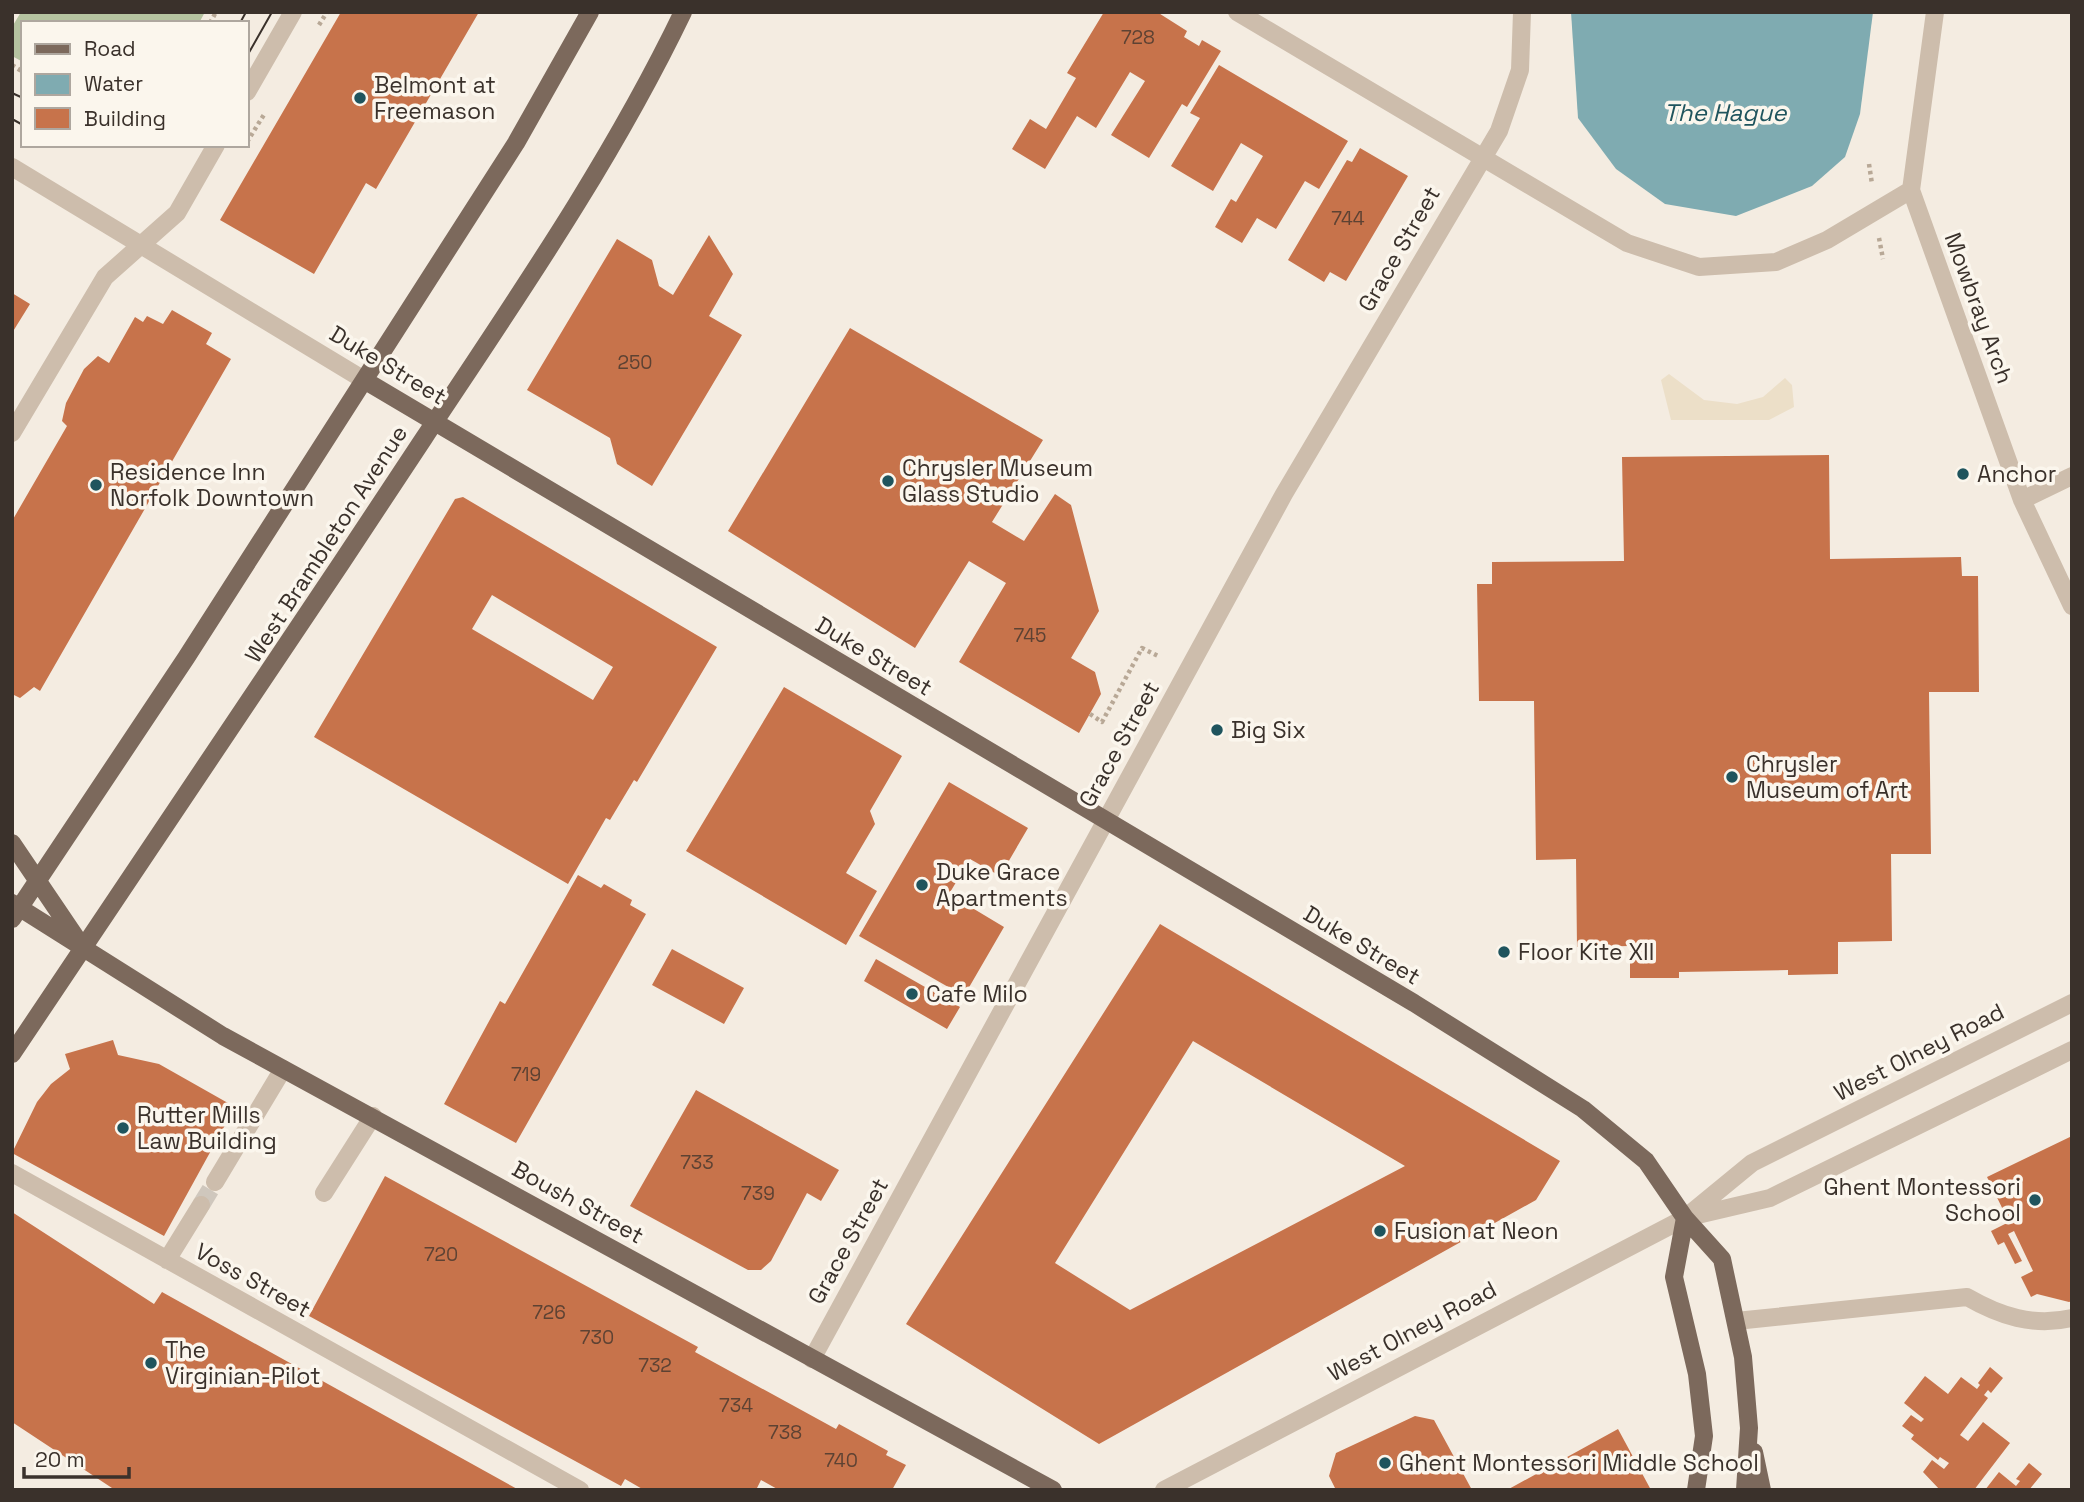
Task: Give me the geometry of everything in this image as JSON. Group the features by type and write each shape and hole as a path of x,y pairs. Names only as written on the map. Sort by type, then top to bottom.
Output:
{"main road":[{"path":"15,910 38,881 186,658 522,133 590,12"},
{"name":"West Brambleton Avenue","path":"12,1054 256,695 605,159 648,84 683,12"},
{"name":"Duke Street","path":"364,380 1414,1003 1583,1109 1646,1161 1685,1218 1723,1259 1743,1357 1749,1427"},
{"name":"Boush Street","path":"12,843 84,948"},
{"name":"Boush Street","path":"15,910 84,948 187,1016 1053,1490"},
{"path":"1685,1218 1674,1277 1698,1374 1704,1436 1696,1490"},
{"path":"1745,1490 1749,1427"},
{"path":"1749,1427 1762,1490"}],"street":[{"path":"248,90 293,12"},
{"path":"1237,12 1627,243 1699,267 1776,262 1828,240 1911,190"},
{"name":"Grace Street","path":"812,1359 1289,485 1499,131 1512,101 1520,70 1522,12"},
{"name":"Mowbray Arch","path":"1935,12 1911,190 2022,500 2072,606"},
{"path":"12,433 105,277 177,213 215,147"},
{"name":"Duke Street","path":"12,167 364,380"},
{"path":"2022,500 2072,475"},
{"name":"West Olney Road","path":"1164,1490 1411,1358 1685,1218 1752,1163 2072,1003"},
{"name":"West Olney Road","path":"1685,1218 1770,1198 2072,1050"},
{"path":"215,1182 283,1069"},
{"path":"324,1193 373,1116"},
{"name":"Voss Street","path":"12,1173 580,1490"},
{"path":"167,1261 201,1205"},
{"path":"1735,1321 1967,1297 1992,1312 2017,1320 2055,1322 2072,1318"}],"path":[{"path":"1090,714 1102,722 1142,648 1158,656"}],"green space":[{"path":"21,12 205,12 200,21 21,21 21,61 12,56 12,27"}],"shaded area":[{"path":"1669,374 1704,400 1737,404 1763,397 1785,378 1792,385 1794,407 1769,420 1671,420 1661,380"}],"water":[{"name":"The Hague","path":"1571,12 1873,12 1860,114 1845,157 1812,186 1736,216 1665,204 1616,169 1578,118"}],"building":[{"name":"Belmont at Freemason","path":"341,12 479,12 376,189 366,183 314,274 220,220"},
{"path":"1104,12 1157,12 1187,31 1184,37 1199,46 1202,40 1221,51 1187,107 1182,104 1149,158 1111,135 1145,81 1130,72 1096,128 1077,116 1045,169 1012,149 1030,119 1046,129 1076,78 1067,73"},
{"path":"1219,65 1348,141 1319,189 1305,181 1276,229 1257,218 1242,243 1215,227 1231,199 1236,202 1263,156 1241,143 1213,191 1171,166 1200,118 1190,113"},
{"path":"1360,148 1408,176 1346,281 1330,272 1324,282 1288,260 1347,160 1352,162"},
{"path":"709,235 733,274 709,316 742,335 652,486 617,464 610,438 527,390 617,239 652,260 659,286 673,295"},
{"path":"12,293 30,304 12,333"},
{"name":"Residence Inn Norfolk Downtown","path":"172,310 212,333 206,344 231,359 40,691 34,687 20,698 12,694 12,521 67,426 62,421 66,403 84,369 98,356 109,363 135,317 143,322 147,316 163,324"},
{"name":"Chrysler Museum Glass Studio","path":"850,328 1043,440 992,522 1024,541 1055,494 1071,505 1099,611 1071,658 1095,672 1101,694 1079,733 959,662 1006,583 969,561 915,648 728,531"},
{"name":"Chrysler Museum of Art","path":"1829,455 1830,559 1961,557 1962,576 1978,576 1979,692 1929,692 1931,854 1891,854 1892,941 1838,942 1838,974 1788,975 1788,970 1679,972 1679,978 1630,978 1630,946 1577,947 1576,859 1536,860 1534,701 1479,701 1477,584 1492,584 1492,562 1624,561 1622,457"},
{"path":"463,497 717,647 637,782 634,780 610,820 606,818 568,884 314,737 455,499","holes":["492,595 613,667 593,700 472,629"]},
{"path":"784,687 902,756 870,811 875,824 846,873 877,891 846,945 686,851"},
{"name":"Duke Grace Apartments","path":"949,782 1028,828 1000,876 970,859 949,894 1004,927 964,996 859,936"},
{"path":"578,875 601,888 604,884 632,900 630,905 646,914 516,1143 444,1104 500,1001 505,1004"},
{"name":"Fusion at Neon","path":"1160,924 1560,1161 1536,1200 1099,1444 906,1324","holes":["1193,1041 1405,1166 1130,1310 1055,1263"]},
{"path":"672,949 744,988 724,1024 652,985"},
{"name":"Cafe Milo","path":"876,959 960,1007 947,1029 864,981"},
{"name":"Rutter Mills Law Building","path":"113,1040 118,1055 159,1064 235,1107 164,1236 12,1153 37,1102 51,1084 70,1069 65,1054"},
{"path":"696,1090 839,1170 821,1201 807,1193 771,1261 761,1270 748,1270 630,1206"},
{"name":"Ghent Montessori School","path":"2072,1136 2072,1301 2037,1294 2031,1297 2021,1277 2033,1271 2014,1231 2008,1234 2022,1261 2015,1264 2004,1242 1998,1245 1991,1231 2009,1222 1987,1177"},
{"path":"385,1176 698,1347 695,1352 836,1429 839,1424 888,1451 886,1455 906,1465 892,1490 779,1490 761,1480 756,1490 644,1490 625,1479 621,1486 309,1316"},
{"name":"The Virginian-Pilot","path":"12,1212 154,1304 162,1292 519,1490 115,1490 12,1422"},
{"path":"1990,1367 2003,1378 1991,1393 1988,1390 1984,1395 1988,1398 1960,1435 1968,1441 1983,1422 2010,1443 1974,1490 1940,1490 1923,1472 1932,1460 1944,1469 1949,1463 1940,1457 1938,1460 1911,1439 1914,1435 1902,1426 1911,1415 1921,1422 1924,1419 1904,1403 1925,1376 1948,1394 1961,1377 1977,1389 1980,1385 1978,1383"},
{"path":"1415,1416 1434,1420 1472,1490 1336,1490 1329,1476 1336,1453"},
{"path":"1618,1429 1651,1490 1507,1490"},
{"path":"2029,1463 2042,1474 2029,1490 1985,1490 1999,1472 2016,1486 2020,1481 2016,1479"}],"tunnel":[{"path":"201,1205 215,1182"}],"tram line":[{"path":"241,21 246,12"},
{"path":"248,54 272,12"},
{"path":"12,93 21,97"},
{"path":"12,119 21,124"}],"place":[{"name":"Belmont at Freemason","path":"360,98"},
{"name":"Anchor","path":"1963,474"},
{"name":"Chrysler Museum Glass Studio","path":"888,481"},
{"name":"Residence Inn Norfolk Downtown","path":"96,485"},
{"name":"Big Six","path":"1217,730"},
{"name":"Chrysler Museum of Art","path":"1732,777"},
{"name":"Duke Grace Apartments","path":"922,885"},
{"name":"Floor Kite XII","path":"1504,952"},
{"name":"Cafe Milo","path":"912,994"},
{"name":"Rutter Mills Law Building","path":"123,1128"},
{"name":"Ghent Montessori School","path":"2035,1200"},
{"name":"Fusion at Neon","path":"1380,1231"},
{"name":"The Virginian-Pilot","path":"151,1363"},
{"name":"Ghent Montessori Middle School","path":"1385,1463"}]}
